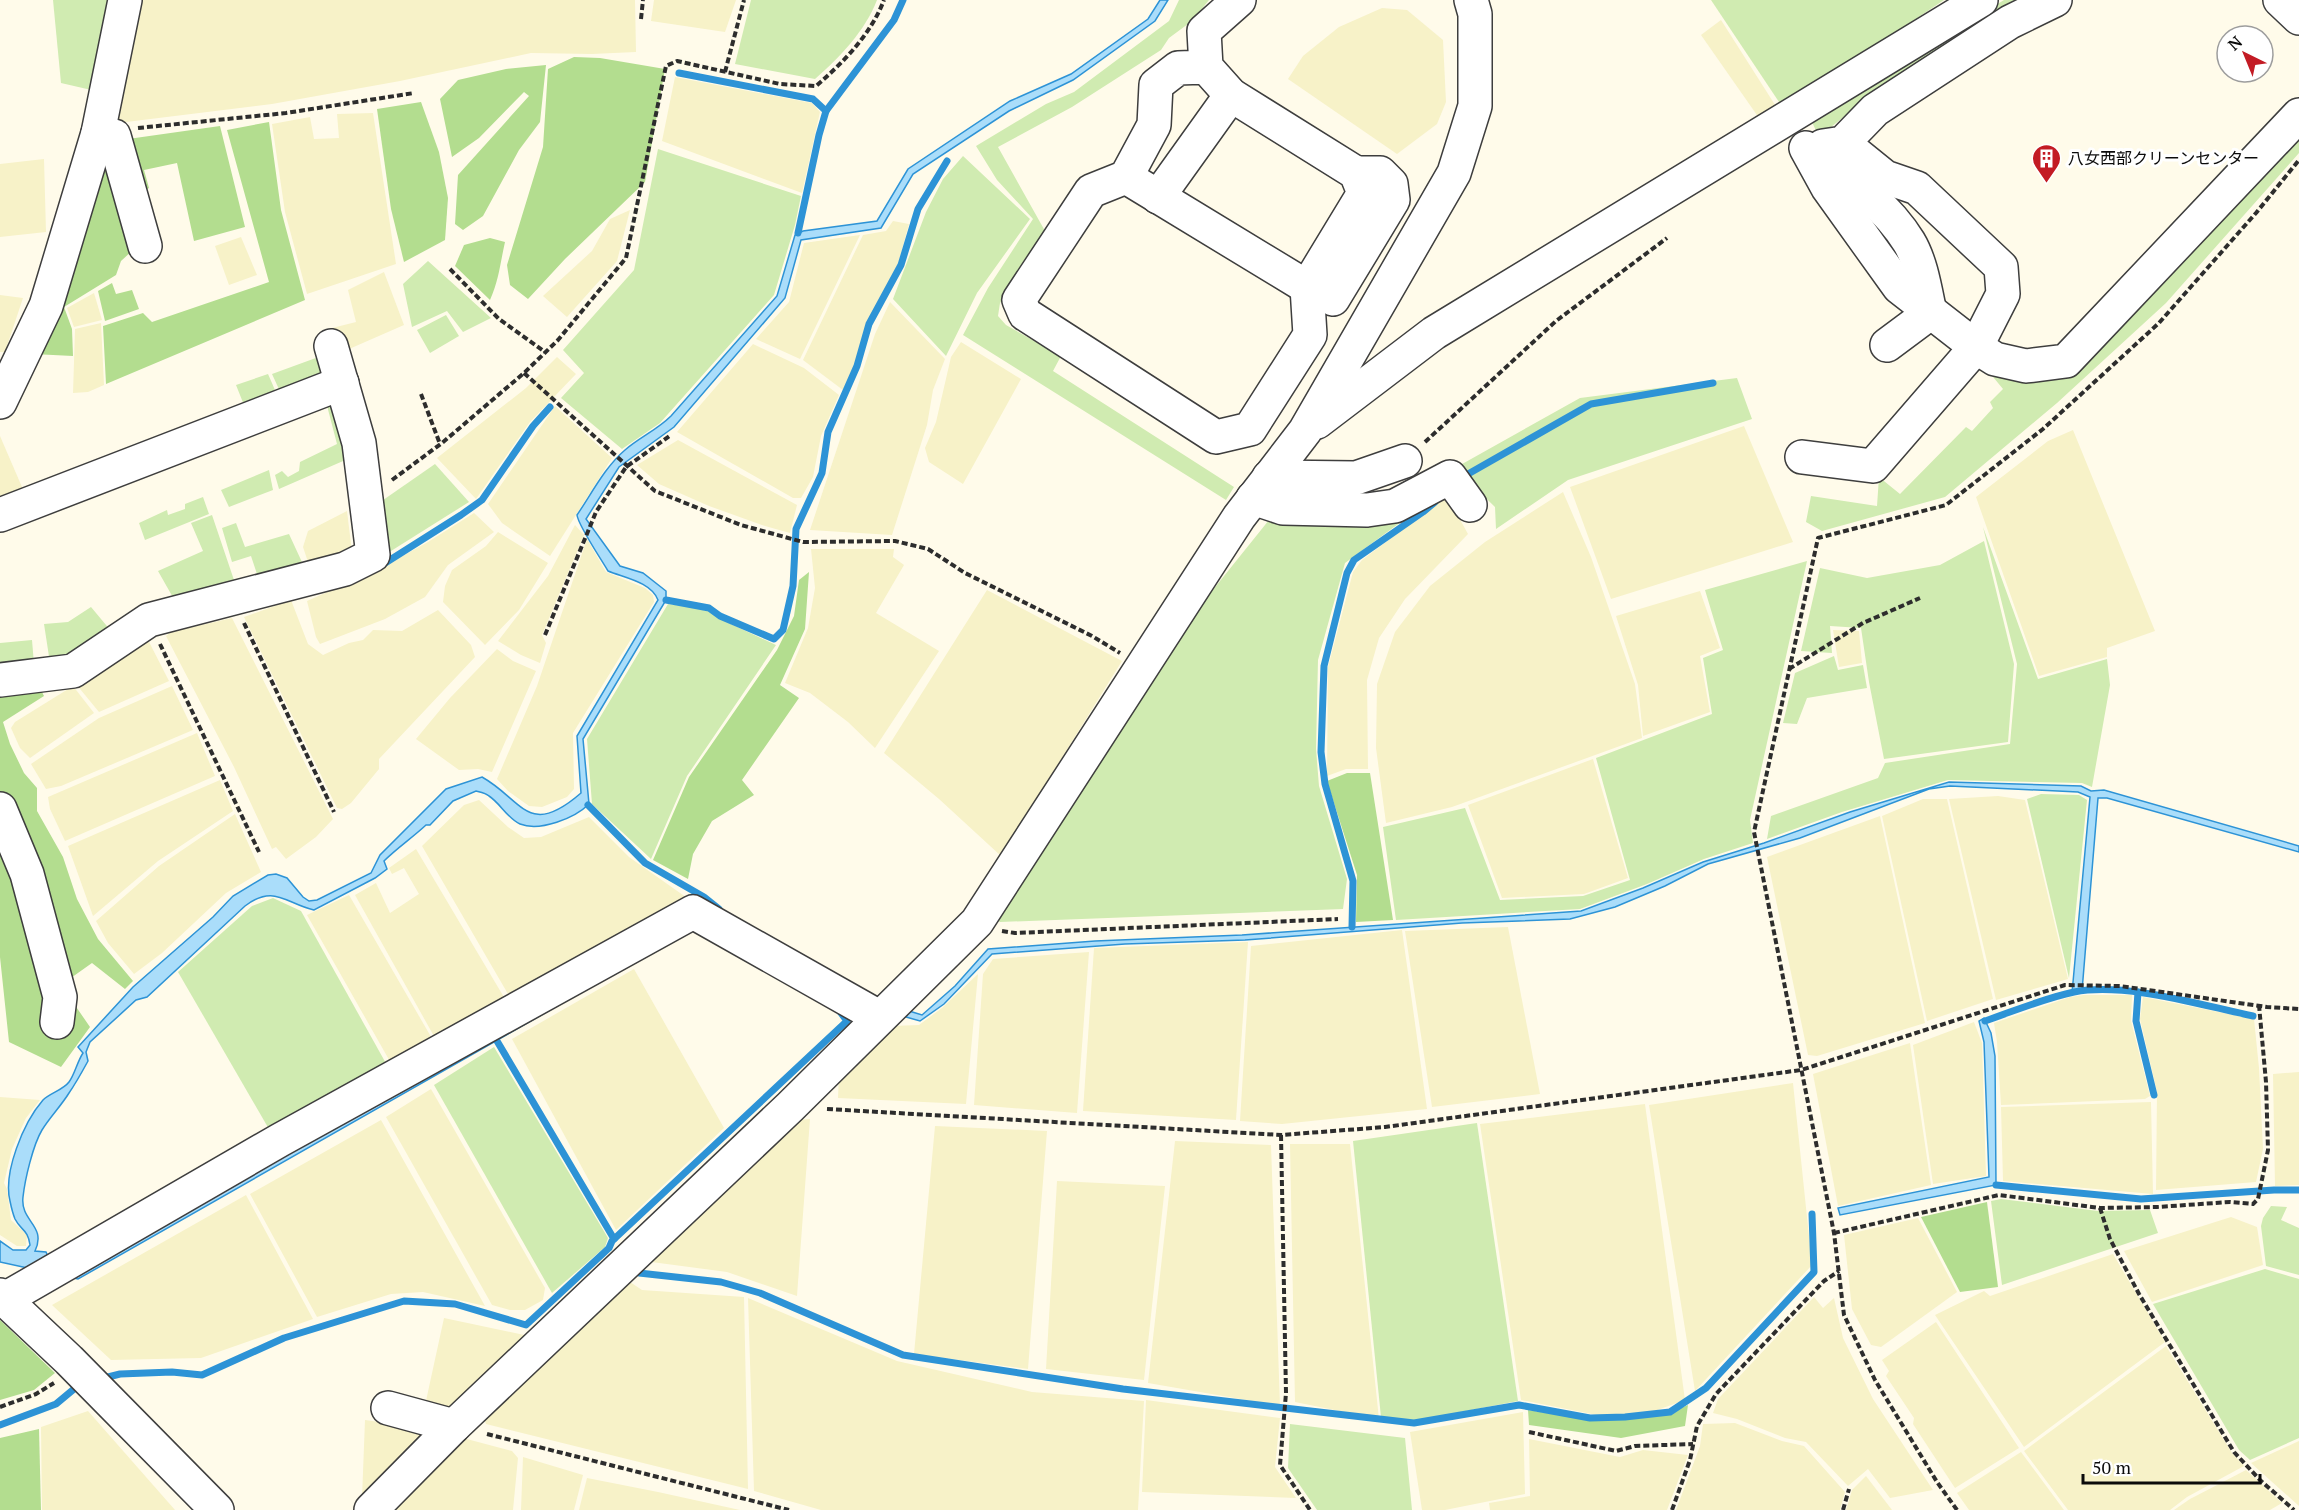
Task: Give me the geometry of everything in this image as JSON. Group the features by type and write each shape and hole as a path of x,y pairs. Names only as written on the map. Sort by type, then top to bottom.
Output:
{"street":[{"path":"0,402 46,306 106,134 125,0"},
{"path":"1239,0 1204,31 1206,67 1231,95 1356,173 1380,173 1391,184 1393,200 1366,246 1320,293"},
{"path":"370,1510 454,1426 790,1107 976,922 1239,517 1305,431 1454,173 1475,106 1475,14 1471,0"},
{"path":"1305,431 1434,333 1980,0"},
{"path":"1806,148 1843,143 1875,111 2010,22 2055,0"},
{"path":"2280,0 2299,18"},
{"path":"1206,67 1178,68 1156,85 1154,125 1126,177 1091,190 1019,300 1025,314 1216,437 1250,429 1310,335 1320,293 1364,193 1356,173"},
{"path":"1158,197 1231,95"},
{"path":"1784,120 1806,148 1828,188 1899,287 1930,313 1995,359 2026,366 2066,361 2299,115"},
{"path":"106,134 145,246"},
{"path":"1802,457 1873,466 1976,347 2003,294 2001,267 1917,188 1885,177 1843,143"},
{"path":"1126,177 1320,293"},
{"path":"1366,246 1400,267"},
{"path":"1887,345 1930,313"},
{"path":"0,680 73,671 149,620 345,569 373,555 359,443 331,346"},
{"path":"0,515 342,382"},
{"path":"1261,488 1356,478 1405,461"},
{"path":"1261,488 1283,508 1367,510 1395,506 1450,477 1470,505"},
{"path":"0,809 27,874 33,896 60,997 57,1022"},
{"path":"217,1510 69,1360 2,1297 280,1140 693,912 879,1017"},
{"path":"388,1408 454,1426"}],"path":[{"path":"641,19 643,0"},
{"path":"725,72 744,0"},
{"path":"365,500 440,444 524,373 626,258 666,66 677,61 780,84 816,86 841,64 879,14 884,0"},
{"path":"106,134 142,127 286,113 414,93"},
{"path":"1957,1510 1937,1482 1875,1380 1844,1315 1834,1233 1754,832 1818,538 1946,505 2043,429 2159,323 2256,213 2299,160"},
{"path":"1405,461 1556,321 1667,238"},
{"path":"450,270 499,319 545,352"},
{"path":"524,373 655,491 741,525 803,542 895,541 928,549 965,573 1092,636 1142,667"},
{"path":"420,394 440,444"},
{"path":"545,635 596,512 626,467 671,435"},
{"path":"232,598 334,812"},
{"path":"1789,669 1863,623 1920,598"},
{"path":"149,620 259,852"},
{"path":"976,922 990,928 1015,933 1338,919"},
{"path":"790,1107 1281,1135 1385,1127 1801,1070 2065,985 2120,986 2259,1005 2299,1008"},
{"path":"1834,1233 1999,1195 2100,1208 2157,1208 2230,1202 2253,1204 2258,1199 2268,1150 2266,1082 2259,1005"},
{"path":"1281,1135 1286,1393 1280,1465 1310,1510"},
{"path":"2100,1208 2110,1239 2139,1294 2234,1452 2260,1480 2294,1510"},
{"path":"1672,1510 1690,1460 1697,1426 1716,1394 1824,1281 1839,1271"},
{"path":"0,1407 36,1394 62,1377 69,1360"},
{"path":"454,1426 789,1510"},
{"path":"1529,1432 1616,1451 1635,1446 1694,1444"},
{"path":"1843,1510 1849,1489"}],"shaded area":[{"path":"135,0 635,0 636,52 531,53 400,81 272,104 110,124"},
{"path":"654,0 736,0 725,32 651,21"},
{"path":"1382,8 1407,10 1443,40 1446,102 1437,124 1397,154 1288,79 1303,56 1339,27"},
{"path":"1721,20 1777,108 1759,118 1701,35"},
{"path":"675,77 812,103 820,112 802,193 662,141"},
{"path":"373,113 396,264 307,294 285,212 272,124 310,117 314,139 339,138 337,114"},
{"path":"44,159 46,232 0,237 0,164"},
{"path":"630,210 617,261 567,317 543,296 592,251 610,219"},
{"path":"893,221 909,224 898,264 866,324 855,363 843,390 803,360 863,235 886,231"},
{"path":"860,235 800,359 756,339 789,302 804,243"},
{"path":"241,237 257,275 229,285 215,246"},
{"path":"384,272 404,325 340,353 332,328 356,322 348,290"},
{"path":"94,293 102,320 74,327 67,308"},
{"path":"0,295 23,298 5,352 0,352"},
{"path":"890,302 945,359 933,390 927,425 892,535 810,530 875,334"},
{"path":"101,323 104,385 88,392 73,393 75,329"},
{"path":"961,342 1021,379 963,484 929,462 925,448 936,422 951,357"},
{"path":"753,344 804,368 839,395 821,436 813,477 801,498 793,498 677,432"},
{"path":"557,357 576,374 530,422 476,499 437,458 526,388"},
{"path":"555,406 612,458 550,556 502,523 488,504"},
{"path":"1744,426 1793,542 1611,599 1570,487"},
{"path":"2073,430 2155,631 2107,648 2107,657 2039,676 1976,497 2048,441"},
{"path":"0,436 28,501 0,509"},
{"path":"678,440 797,505 790,533 709,506 659,484 637,465"},
{"path":"1563,492 1591,557 1635,684 1642,738 1452,807 1386,823 1376,748 1377,684 1395,632 1430,586 1485,542"},
{"path":"1447,496 1468,534 1405,599 1379,638 1367,680 1368,769 1346,769 1327,776 1328,667 1353,572 1362,560"},
{"path":"347,511 352,552 310,568 303,547 308,531"},
{"path":"474,513 494,532 448,565 425,597 385,619 320,644 316,637 307,601 377,570"},
{"path":"575,525 584,535 542,635 546,643 540,663 498,641 548,576"},
{"path":"498,532 548,563 519,610 485,645 443,602 445,586 452,570 486,546"},
{"path":"587,539 606,572 645,588 653,595 654,602 573,733 574,789 567,797 542,807 529,806 508,791 497,779 537,686"},
{"path":"811,549 894,549 893,557 904,565 876,613 939,651 875,748 848,722 810,693 785,683 808,628 815,588"},
{"path":"987,590 1122,661 1001,856 939,799 884,753"},
{"path":"1700,591 1720,648 1700,656 1710,712 1643,736 1638,685 1616,616"},
{"path":"291,600 308,644 323,655 349,643 363,640 373,630 402,631 438,610 471,645 475,657 379,759 379,769 351,803 342,809 337,808 244,617"},
{"path":"232,618 333,819 316,837 286,859 276,847 272,849 234,767 166,636 171,632"},
{"path":"1833,630 1859,631 1862,663 1839,667"},
{"path":"146,636 169,681 99,712 76,684"},
{"path":"497,649 513,661 536,671 492,772 478,769 459,770 416,739 450,698"},
{"path":"73,686 94,713 30,758 20,748 11,728 15,722"},
{"path":"172,686 193,730 61,786 46,789 31,764 99,718"},
{"path":"197,733 215,776 65,841 50,809 48,797"},
{"path":"1593,759 1628,878 1584,894 1502,898 1468,805"},
{"path":"220,780 233,811 158,861 93,916 68,846"},
{"path":"1998,796 2025,800 2068,979 1996,1000 1949,799"},
{"path":"1923,799 1947,799 1993,999 1927,1021 1882,816"},
{"path":"479,800 508,827 524,838 541,837 589,817 629,857 690,900 508,994 422,846 464,805"},
{"path":"235,814 261,872 226,893 162,953 134,974 108,943 96,921 159,866"},
{"path":"1880,816 1925,1023 1817,1056 1808,1055 1767,857"},
{"path":"416,849 505,999 435,1038 355,895 376,883 390,913 419,894 404,868 392,874 389,868"},
{"path":"349,895 434,1042 392,1065 307,915"},
{"path":"1508,927 1540,1094 1432,1107 1405,931"},
{"path":"1402,930 1427,1109 1282,1124 1240,1121 1251,946"},
{"path":"1248,942 1236,1120 1083,1111 1094,948"},
{"path":"1089,952 1077,1113 974,1105 983,974 993,959"},
{"path":"634,969 724,1128 616,1230 512,1039"},
{"path":"978,974 966,1104 838,1098 839,1074 892,1026 919,1025 942,1008"},
{"path":"2132,995 2131,1021 2150,1096 2145,1099 2001,1105 1994,1023 2070,997"},
{"path":"2143,997 2254,1019 2263,1149 2256,1182 2156,1190 2157,1092 2140,1019"},
{"path":"1974,1022 1982,1043 1986,1176 1933,1184 1913,1045"},
{"path":"1910,1043 1931,1185 1838,1206 1813,1074"},
{"path":"2299,1072 2299,1185 2275,1186 2273,1074"},
{"path":"1793,1083 1812,1265 1695,1391 1649,1105"},
{"path":"431,1089 545,1288 543,1300 525,1310 510,1310 492,1305 386,1117"},
{"path":"0,1097 40,1100 26,1118 12,1149 4,1183 7,1189 11,1220 27,1235 26,1246 17,1246 0,1235"},
{"path":"2151,1102 2153,1194 2003,1181 2001,1107"},
{"path":"1645,1104 1685,1400 1627,1421 1521,1400 1480,1124"},
{"path":"810,1119 797,1296 727,1272 644,1261 792,1120"},
{"path":"381,1120 485,1306 423,1292 391,1294 317,1317 250,1194"},
{"path":"935,1126 1047,1131 1028,1369 914,1354"},
{"path":"1175,1141 1271,1145 1280,1406 1148,1383"},
{"path":"1290,1144 1350,1144 1379,1419 1295,1402"},
{"path":"1057,1181 1165,1186 1144,1380 1046,1369"},
{"path":"246,1195 313,1319 201,1358 111,1360 52,1305"},
{"path":"2231,1217 2257,1227 2263,1265 2152,1302 2124,1251"},
{"path":"1918,1218 1957,1292 1881,1347 1871,1345 1852,1309 1844,1235"},
{"path":"2113,1254 2165,1342 2024,1447 1935,1315 1984,1291 1990,1296"},
{"path":"624,1278 642,1290 744,1297 748,1489 486,1424 483,1414"},
{"path":"1814,1297 1823,1308 1834,1298 1843,1338 1873,1399 1933,1490 1890,1498 1868,1469 1848,1486 1806,1442 1785,1438 1737,1419 1713,1413 1718,1399"},
{"path":"748,1298 897,1361 1032,1392 1144,1401 1138,1510 821,1510 754,1491"},
{"path":"444,1318 529,1336 446,1415 424,1410"},
{"path":"1936,1322 2019,1448 1955,1488 1913,1424 1914,1418 1886,1376 1889,1371 1882,1360"},
{"path":"2166,1346 2232,1453 2244,1466 2187,1497 2170,1510 2068,1510 2024,1451"},
{"path":"1146,1400 1280,1418 1275,1467 1296,1498 1142,1492"},
{"path":"88,1411 175,1510 42,1510 41,1427"},
{"path":"1523,1412 1525,1494 1445,1510 1422,1510 1410,1432"},
{"path":"365,1420 431,1429 362,1498"},
{"path":"1735,1423 1782,1441 1804,1446 1845,1492 1840,1510 1676,1510 1700,1446 1703,1424"},
{"path":"463,1438 512,1451 518,1458 513,1510 392,1510"},
{"path":"1529,1439 1620,1457 1643,1450 1688,1455 1667,1510 1490,1510 1489,1503 1530,1496"},
{"path":"2299,1441 2299,1506 2251,1463"},
{"path":"2021,1452 2064,1510 1969,1510 1957,1493"},
{"path":"523,1457 583,1475 574,1510 521,1510"},
{"path":"2246,1470 2282,1503 2270,1510 2174,1510 2190,1499"},
{"path":"1866,1476 1892,1510 1846,1510 1852,1490"},
{"path":"587,1478 658,1492 740,1510 579,1510"}],"green space":[{"path":"53,0 114,0 100,92 61,83"},
{"path":"751,0 877,0 866,22 851,43 815,79 735,64"},
{"path":"1179,0 1209,0 1192,21 1169,38 1161,50 1072,107 998,147 1045,231 1000,303 998,316 1006,325 1061,356 1053,371 1234,487 1226,500 963,335 988,288 1033,219 997,180 976,146 1046,104 1074,92 1169,21"},
{"path":"1711,0 1944,0 1783,108"},
{"path":"2004,0 2021,0 1875,91 1819,137 1811,120"},
{"path":"574,57 600,58 665,69 645,182 565,259 528,299 510,285 507,265 543,147 548,69"},
{"path":"546,65 540,122 519,150 483,216 463,230 455,224 458,175 529,96 524,92 479,138 452,157 440,99 458,80 506,69"},
{"path":"421,102 439,152 448,198 445,240 404,262 391,209 377,109"},
{"path":"269,122 281,210 305,300 106,384 103,326 143,313 152,322 269,282 227,130"},
{"path":"220,126 245,227 194,241 177,163 144,170 149,188 138,194 121,140"},
{"path":"2299,131 2299,153 2166,303 2057,403 1945,497 1822,531 1806,522 1811,496 1877,506 1879,477 1900,494 1966,427 1972,431 1993,408 1990,402 2003,389 1984,366 2037,381 2063,374"},
{"path":"106,145 133,250 121,261 116,275 64,307 72,329 73,356 33,354"},
{"path":"658,149 801,196 795,225 774,295 660,423 622,449 561,398 584,373 563,350 634,270"},
{"path":"963,156 1030,219 977,293 946,356 893,299 926,212 943,179"},
{"path":"490,238 505,242 490,300 455,266 464,245"},
{"path":"428,261 491,318 463,332 447,311 412,327 403,284"},
{"path":"112,283 116,294 132,290 139,309 105,321 98,291"},
{"path":"446,315 459,336 430,353 417,330"},
{"path":"324,355 333,378 283,398 272,374"},
{"path":"268,374 278,397 246,410 236,385"},
{"path":"1737,378 1752,419 1568,480 1496,529 1495,507 1455,468 1580,398"},
{"path":"338,395 350,458 279,489 275,475 282,471 288,477 299,471 300,462 337,444 325,398"},
{"path":"435,464 469,502 383,556 376,505"},
{"path":"269,470 273,490 229,507 221,490"},
{"path":"203,497 209,514 145,540 139,523 167,510 168,515 185,509 185,504"},
{"path":"1420,508 1345,563 1318,660 1316,749 1319,786 1347,879 1343,909 1000,922 994,918 1155,662 1273,515"},
{"path":"212,515 236,586 175,601 158,571 203,551 191,523"},
{"path":"236,523 245,547 289,534 307,573 260,583 251,556 232,562 222,528"},
{"path":"1983,527 2038,679 2107,659 2110,685 2092,787 2082,783 1948,780 1842,812 1767,839 1771,816 1878,778 1885,763 2010,744 2017,664"},
{"path":"1984,541 2014,664 2008,742 1884,759 1861,628 1830,626 1832,653 1801,651 1820,568 1867,578 1940,565"},
{"path":"1807,561 1750,820 1753,843 1704,859 1647,884 1580,909 1396,920 1383,827 1465,808 1500,900 1583,896 1630,880 1596,758 1712,714 1703,658 1723,650 1705,590"},
{"path":"809,572 805,629 780,685 799,698 742,780 754,795 712,821 693,854 688,879 653,860 689,777 777,650 794,616 799,580"},
{"path":"668,604 708,609 718,618 776,645 687,776 651,859 592,804 587,739"},
{"path":"91,607 111,631 81,655 50,663 44,624 68,622"},
{"path":"32,640 34,664 0,667 0,643"},
{"path":"1834,656 1838,670 1863,665 1867,688 1807,698 1797,724 1783,723 1795,673"},
{"path":"41,690 44,696 3,722 10,744 24,773 37,788 37,811 63,857 77,899 98,939 133,981 125,989 92,963 61,985 90,1027 61,1067 9,1042 0,957 0,694"},
{"path":"1347,773 1370,773 1393,920 1356,922 1357,875 1327,781"},
{"path":"2041,794 2079,795 2087,800 2069,978 2027,799"},
{"path":"273,898 301,911 388,1067 273,1136 178,972 252,906"},
{"path":"494,1047 608,1238 605,1247 552,1293 434,1085"},
{"path":"1477,1123 1518,1401 1414,1421 1381,1417 1353,1141"},
{"path":"2001,1199 2098,1211 2150,1210 2158,1233 2002,1285 1991,1201"},
{"path":"1987,1202 1998,1287 1960,1292 1921,1217"},
{"path":"2271,1206 2287,1207 2281,1220 2299,1228 2299,1275 2266,1266 2261,1226"},
{"path":"2265,1269 2299,1279 2299,1438 2250,1460 2239,1450 2153,1304"},
{"path":"0,1320 55,1373 34,1390 0,1400"},
{"path":"1688,1405 1685,1426 1621,1438 1529,1425 1528,1410 1609,1420 1650,1417"},
{"path":"1290,1424 1405,1438 1412,1510 1317,1510 1288,1468"},
{"path":"39,1429 41,1510 0,1510 0,1438"}],"water":[{"path":"1160,0 1168,0 1155,21 1073,80 1009,111 913,174 881,228 801,240 785,298 674,427 619,467 586,519 620,566 643,573 666,591 666,600 583,739 589,804 566,819 547,825 528,826 516,822 493,799 476,791 453,801 430,825 426,825 384,861 387,869 375,878 314,910 272,896 264,896 245,906 147,997 136,1000 90,1042 86,1052 88,1061 66,1098 42,1130 30,1162 23,1205 38,1235 35,1251 46,1252 49,1259 629,965 78,1279 0,1262 0,1241 13,1250 26,1250 30,1245 26,1233 15,1219 9,1190 12,1163 28,1122 43,1100 69,1082 83,1053 78,1047 133,987 213,917 233,896 268,875 276,874 287,878 309,901 317,900 371,873 380,855 446,789 482,777 527,811 537,814 549,813 581,793 577,736 658,600 655,594 644,585 608,571 578,520 577,515 605,472 625,450 671,416 777,296 795,235 803,231 877,221 908,169 1010,101 1071,74 1148,19"},
{"path":"1949,782 2081,786 2091,791 2104,790 2299,846 2299,852 2107,798 2098,798 2082,991 2072,993 2090,797 2078,792 1950,786 1929,789 1800,838 1708,864 1665,886 1615,907 1570,919 1462,923 1245,940 1125,944 992,954 944,1004 920,1021 906,1017 909,1011 922,1015 955,986 988,949 1095,941 1242,935 1581,911 1703,862 1850,812"},
{"path":"1984,1018 1991,1033 1995,1056 1996,1185 1840,1215 1838,1208 1989,1177 1984,1042 1979,1021"}],"waterway":[{"path":"798,233 826,111 894,20 903,0"},
{"path":"679,73 813,99 826,111"},
{"path":"666,600 709,608 720,616 774,639 783,630 793,586 796,529 822,473 828,432 857,366 869,324 901,265 918,209 947,161"},
{"path":"1461,478 1591,404 1713,383"},
{"path":"382,565 482,500 533,426 550,407"},
{"path":"1352,927 1353,881 1325,784 1321,752 1324,666 1347,573 1354,560 1435,502"},
{"path":"588,805 645,863 704,897 719,909"},
{"path":"1985,1021 2052,998 2094,990 2140,992 2253,1016"},
{"path":"2138,992 2136,1021 2154,1095"},
{"path":"100,1379 120,1374 172,1372 202,1375 284,1338 404,1301 455,1304 526,1325 609,1248 612,1241 847,1021 838,1009"},
{"path":"497,1041 614,1239"},
{"path":"1996,1185 2141,1199 2299,1190"},
{"path":"639,1273 721,1282 760,1293 903,1355 1123,1389 1414,1423 1519,1405 1590,1418 1625,1417 1670,1412 1706,1388 1814,1272 1812,1214"},
{"path":"0,1425 56,1404 80,1384"}],"place":[{"name":"八女西部クリーンセンター","path":"2047,184"}]}
